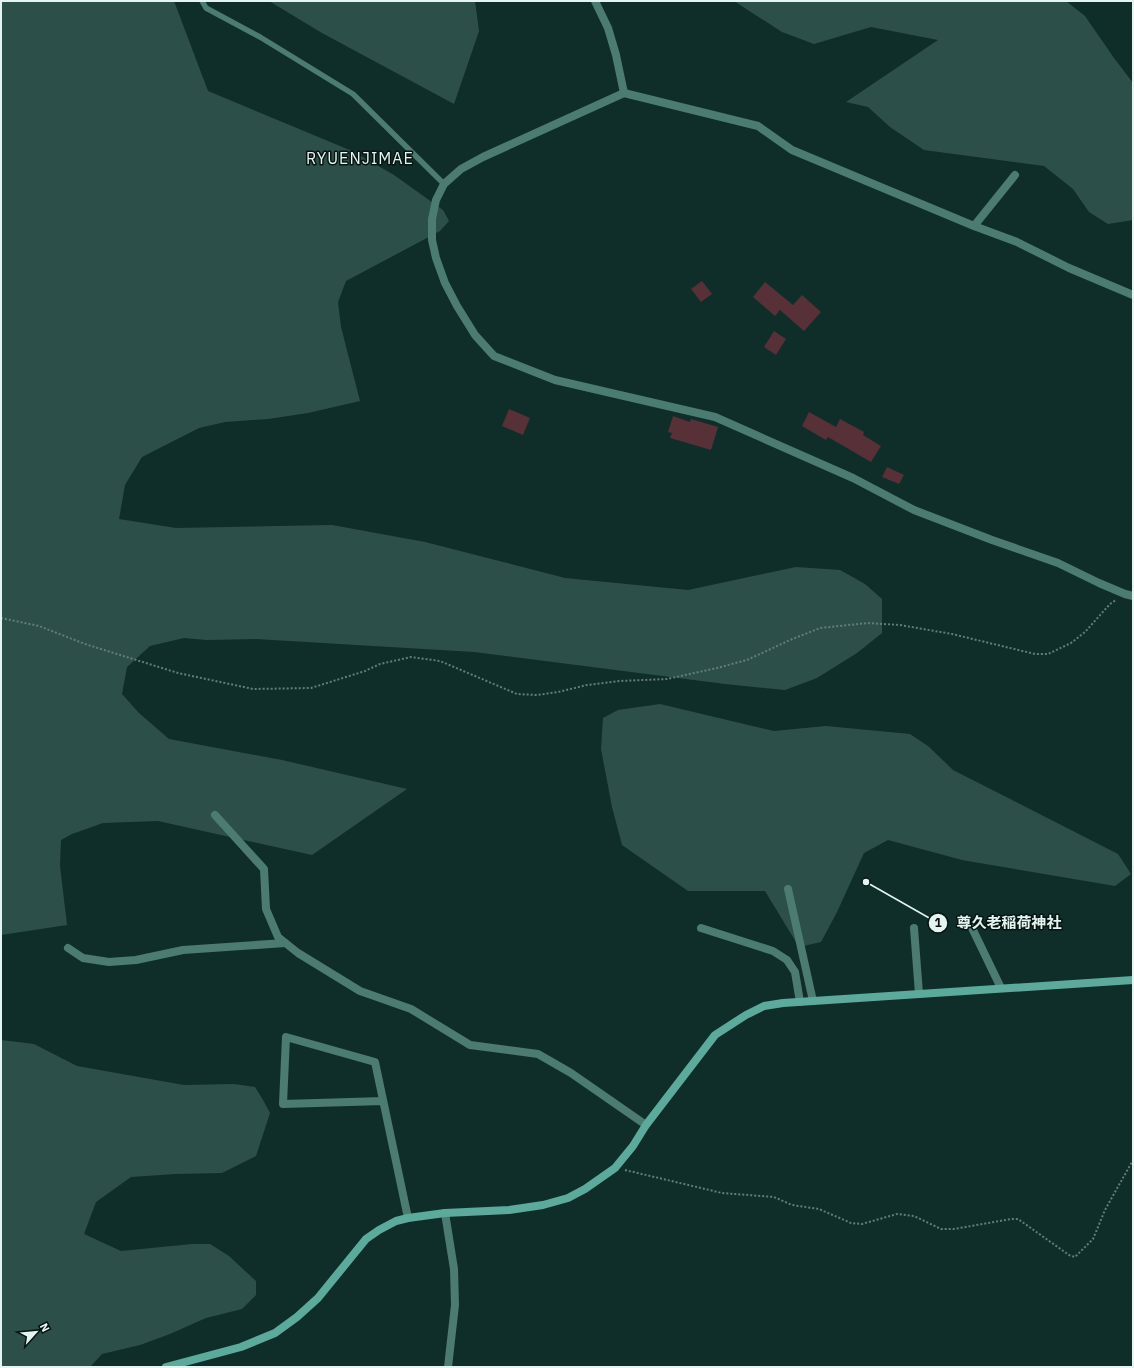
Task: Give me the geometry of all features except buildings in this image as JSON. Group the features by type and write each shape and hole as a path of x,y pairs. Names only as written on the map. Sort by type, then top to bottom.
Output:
{"street":[{"path":"595,1 608,28 616,55 624,92"},
{"path":"1129,595 1099,583 1058,563 992,540 914,510 853,478 715,417 555,380 494,356 475,335 445,283 436,258 432,240 432,219 436,200 444,184 460,169 483,156 624,92 758,126 792,150 1016,242 1069,268 1133,295"},
{"path":"974,226 1015,175"},
{"path":"215,815 264,869 266,909 278,937 298,953 360,990 411,1009 470,1045 538,1054 571,1073 646,1125"},
{"path":"788,889 813,1001"},
{"path":"701,928 773,951 787,960 795,972 800,1002"},
{"path":"914,928 920,994"},
{"path":"972,928 1001,988"},
{"path":"68,948 83,958 109,962 136,960 183,950 285,943"},
{"path":"166,1367 241,1347 275,1333 297,1318 318,1298 366,1238 396,1222 408,1218 444,1213 509,1210 544,1205 568,1198 602,1179 615,1168 633,1146 646,1125 715,1035 746,1015 764,1006 813,1001 1133,980"},
{"path":"383,1101 283,1104 286,1037 376,1062 408,1218"},
{"path":"444,1213 454,1269 455,1306 448,1367"}],"lane":[{"path":"202,1 206,8 260,38 353,94 444,184"}],"path":[{"path":"1,618 39,626 85,644 178,673 253,689 311,688 365,671 380,664 411,657 440,661 517,694 537,695 587,685 620,681 667,679 747,660 820,628 868,623 900,625 952,634 1035,654 1048,654 1076,639 1085,632 1110,604 1129,595"},
{"path":"615,1168 722,1193 774,1197 792,1205 819,1209 851,1223 862,1224 898,1214 914,1216 941,1229 954,1229 1018,1219 1069,1255 1075,1257 1093,1240 1100,1227 1105,1210 1133,1160"}],"green space":[{"path":"1,1 174,1 208,91 352,151 394,175 443,210 449,221 440,231 346,281 338,302 341,327 360,401 308,413 268,419 225,422 199,428 142,457 125,485 119,519 176,528 332,525 425,542 565,578 688,590 796,567 840,570 865,584 882,599 882,633 857,653 817,678 785,690 725,684 474,652 256,639 207,640 184,638 150,646 127,667 122,694 139,713 169,739 282,760 407,789 312,855 158,821 103,823 72,834 61,840 60,866 67,925 1,935"},
{"path":"269,1 475,1 479,31 454,104 322,33"},
{"path":"734,1 1066,1 1085,16 1133,83 1133,220 1108,224 1089,212 1073,189 1044,166 924,150 890,127 868,107 846,102 938,40 871,27 814,44 782,32"},
{"path":"660,704 774,731 826,726 910,734 928,746 953,770 1118,854 1131,874 1115,886 962,860 888,840 864,853 837,912 821,942 799,947 765,891 688,891 622,845 612,807 601,749 603,718 618,710"},
{"path":"1,1040 34,1044 77,1066 184,1085 234,1084 255,1087 270,1113 256,1156 222,1173 131,1177 96,1202 84,1234 121,1251 192,1244 210,1244 229,1256 256,1281 256,1295 242,1309 206,1318 140,1345 102,1354 90,1367 1,1367"}],"place":[{"name":"尊久老稲荷神社","path":"866,882"}],"district":[{"name":"RYUENJIMAE","path":"360,158"}]}
